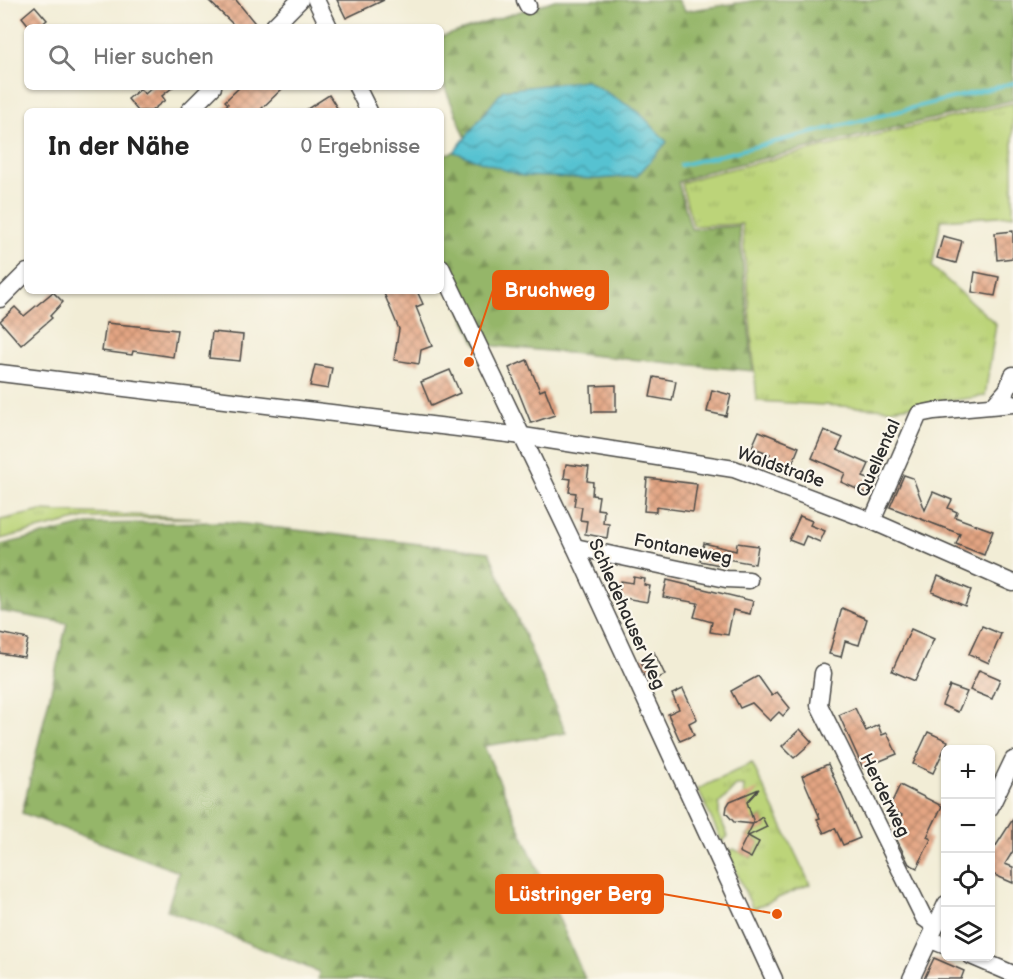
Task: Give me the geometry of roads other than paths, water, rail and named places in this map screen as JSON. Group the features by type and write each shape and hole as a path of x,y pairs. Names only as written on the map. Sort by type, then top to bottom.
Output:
{"street":[{"path":"276,24 300,0"},
{"path":"316,0 328,24"},
{"path":"192,108 210,90"},
{"path":"358,90 368,108"},
{"name":"Schledehauser Weg","path":"444,274 575,547 774,979"},
{"path":"0,299 24,275"},
{"name":"Waldstraße","path":"0,373 523,436 734,470 872,521 1013,583"},
{"path":"994,405 1006,390 1013,375"},
{"name":"Quellental","path":"872,521 919,414 1013,404"},
{"name":"Fontaneweg","path":"575,547 726,579 749,580"},
{"name":"Herderweg","path":"823,673 819,705 924,918 937,938"},
{"path":"994,799 1013,760"},
{"path":"911,979 937,938 944,907"},
{"path":"981,961 1013,974"}],"water":[{"path":"586,80 639,112 667,142 637,176 598,179 522,176 454,152 503,90"}],"waterway":[{"path":"681,165 1013,83"}],"place":[{"name":"Bruchweg","path":"469,362"},
{"name":"Lüstringer Berg","path":"777,914"}]}
